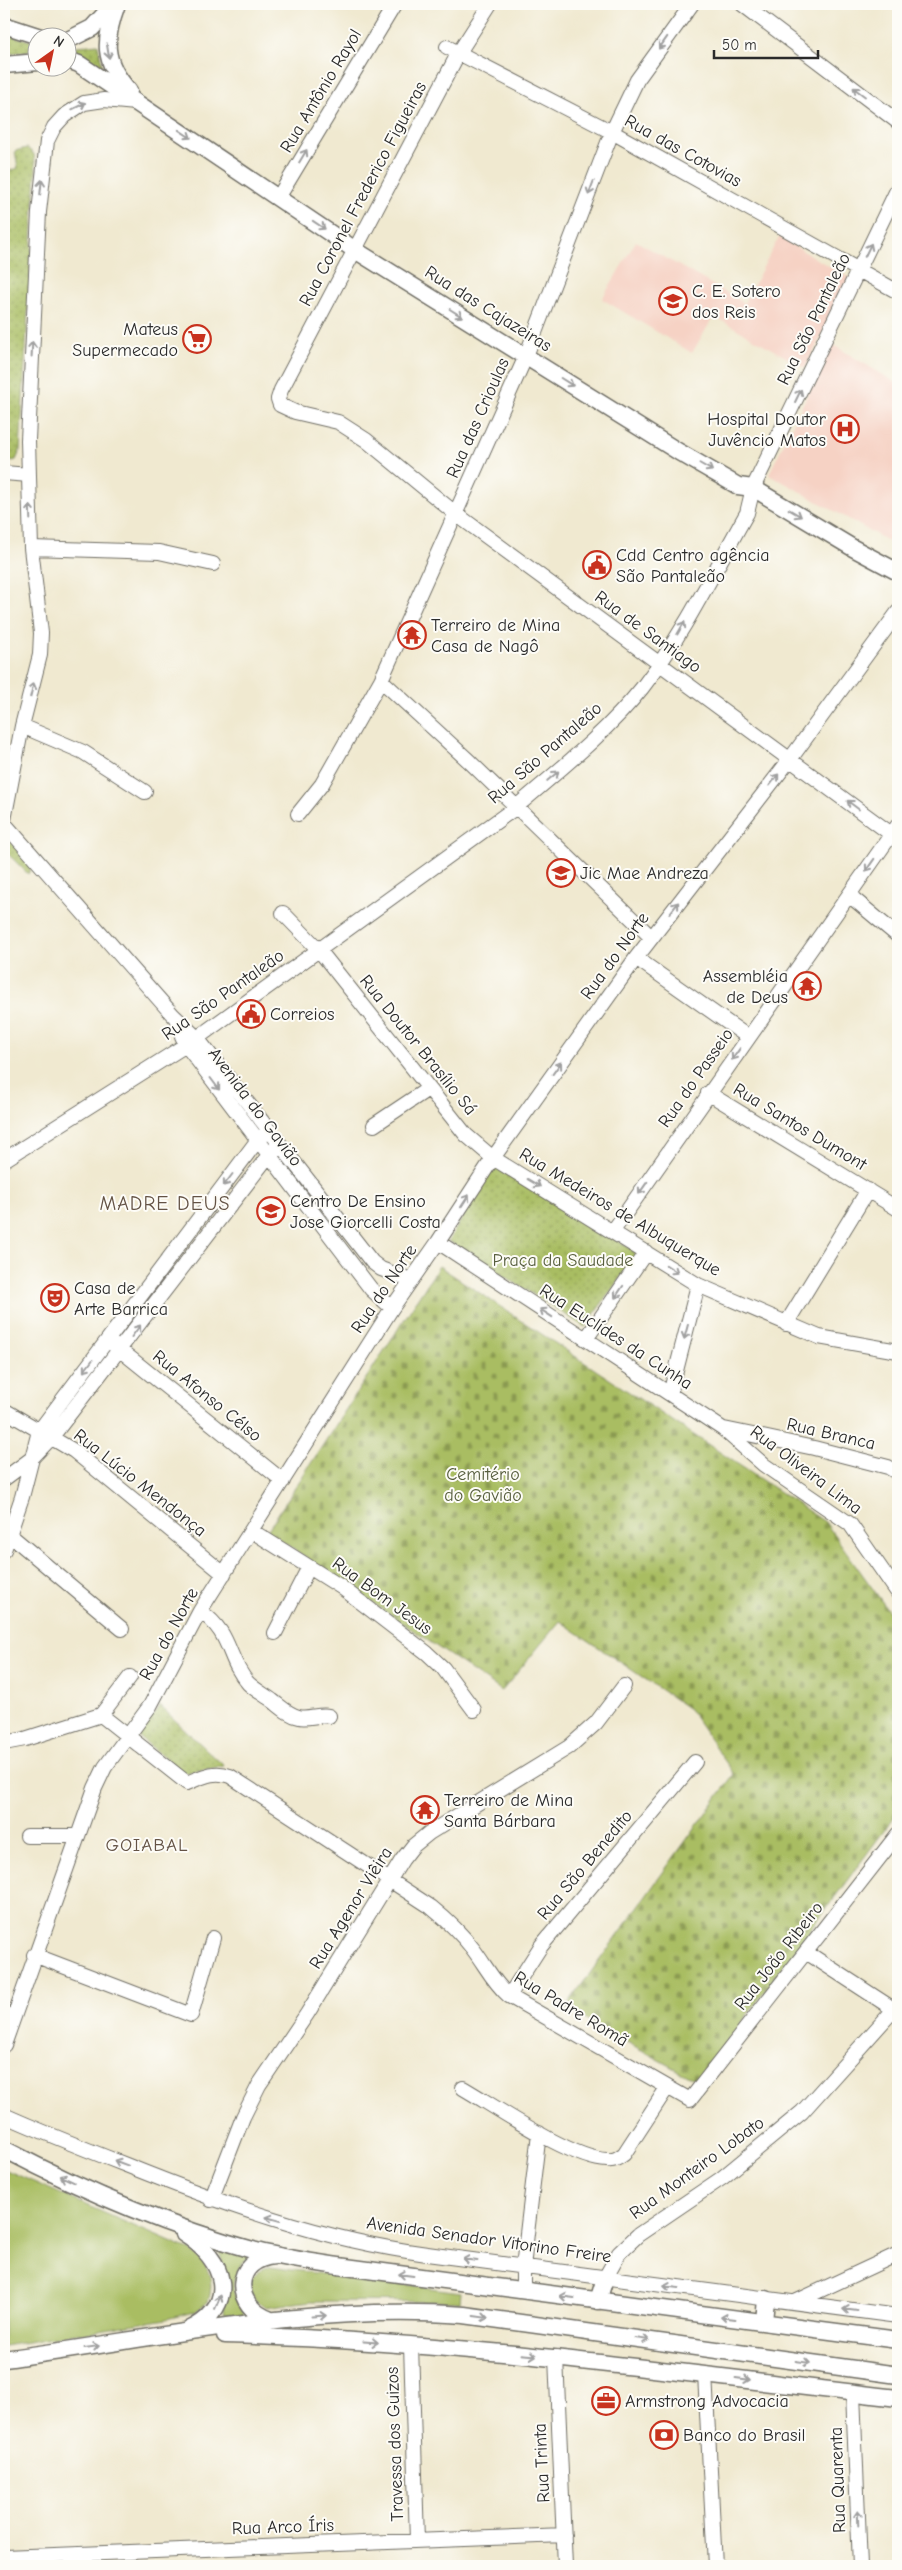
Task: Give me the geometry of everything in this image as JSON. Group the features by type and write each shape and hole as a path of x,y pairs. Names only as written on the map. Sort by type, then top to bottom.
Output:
{"main road":[{"path":"78,35 92,28 116,4"},
{"path":"116,4 107,40 109,58 122,84 148,108"},
{"path":"4,25 28,33"},
{"path":"4,65 28,63"},
{"name":"Rua das Cajazeiras","path":"78,64 148,108 355,250 688,457 738,486 754,488 853,548 898,572"},
{"path":"4,2149 196,2241 212,2258 220,2276 221,2295 215,2310 197,2326 183,2333"},
{"path":"143,2214 208,2236 277,2256 523,2291 898,2340"},
{"path":"270,2320 258,2315 248,2304 244,2298 242,2283 248,2269 254,2262 260,2258 277,2256"},
{"path":"598,2301 605,2278"},
{"path":"764,2322 766,2299"},
{"path":"4,2359 270,2320 331,2316 443,2313 898,2375"},
{"path":"183,2333 282,2336 556,2357 898,2398"},
{"path":"705,2348 705,2374"},
{"path":"4,2363 44,2354"}],"street":[{"name":"Rua Coronel Frederico Figueiras","path":"280,405 278,399 281,390 355,250 453,50 490,4"},
{"name":"Rua das Crioulas","path":"298,814 322,784 381,680 526,356 612,132 637,80 692,4"},
{"path":"742,4 898,122"},
{"name":"Rua Antônio Rayol","path":"278,198 389,6"},
{"name":"Rua das Cotovias","path":"453,50 612,132 898,292"},
{"path":"4,821 7,788 33,688 41,633 32,548 28,440 39,212 47,141 54,127 64,116 84,104 115,100 132,102 148,108"},
{"name":"Rua São Pantaleão","path":"4,1160 191,1041 516,808 610,723 640,690 660,664 747,513 754,488 898,188"},
{"name":"Rua de Santiago","path":"280,405 295,412 338,422 366,440 456,514 660,664 896,833"},
{"path":"4,473 29,475"},
{"path":"32,548 158,552 213,564"},
{"name":"Rua do Norte","path":"4,2046 76,1836 105,1767 150,1706 200,1611 392,1308 493,1158 651,937 791,758 898,612"},
{"path":"381,680 470,762 651,937"},
{"path":"22,726 83,752 145,792"},
{"name":"Avenida do Gavião","path":"4,821 173,1015 257,1141 371,1289 392,1308"},
{"name":"Rua do Passeio","path":"613,1231 708,1093 849,895 896,833"},
{"path":"849,895 898,936"},
{"name":"Rua Doutor Brasílio Sá","path":"283,913 318,950 466,1135 493,1158"},
{"path":"636,958 748,1037"},
{"name":"Avenida do Gavião","path":"191,1041 268,1131 358,1244 381,1269 411,1280"},
{"path":"374,1125 428,1089"},
{"name":"Rua Santos Dumont","path":"708,1093 898,1209"},
{"path":"4,1550 10,1535 39,1431 257,1141 268,1131"},
{"path":"4,1479 31,1459 51,1438 121,1351 269,1155 280,1146"},
{"name":"Rua Medeiros de Albuquerque","path":"493,1158 698,1285 819,1337 898,1351"},
{"path":"786,1324 868,1190"},
{"path":"202,1215 216,1225"},
{"name":"Rua Euclídes da Cunha","path":"438,1242 723,1429"},
{"path":"345,1255 358,1244"},
{"path":"586,1339 646,1252"},
{"path":"154,1278 168,1289"},
{"path":"670,1394 698,1285"},
{"name":"Rua Afonso Célso","path":"107,1340 283,1481"},
{"name":"Rua Lúcio Mendonça","path":"4,1410 74,1451 224,1574"},
{"name":"Rua Branca","path":"723,1429 814,1448 888,1468 898,1473"},
{"name":"Rua Oliveira Lima","path":"723,1429 764,1465 850,1524 898,1593"},
{"name":"Rua Bom Jesus","path":"252,1531 342,1587 427,1653 443,1668 474,1710"},
{"path":"10,1535 122,1629"},
{"path":"276,1633 309,1567"},
{"path":"200,1611 215,1621 224,1634 238,1667 249,1683 290,1714 301,1718 329,1716"},
{"path":"4,1742 25,1738 101,1715 130,1677"},
{"name":"Rua Agenor Viêira","path":"211,2200 243,2117 259,2085 307,2014 389,1880 413,1846 429,1833 569,1748 596,1723 624,1686"},
{"path":"101,1715 127,1737"},
{"name":"Rua Padre Romã","path":"127,1737 187,1783 211,1773 221,1772 320,1832 431,1907 455,1928 474,1950 495,1984 509,1996 690,2100"},
{"name":"Rua São Benedito","path":"509,1996 541,1946 695,1762"},
{"name":"Rua João Ribeiro","path":"690,2100 898,1834"},
{"path":"26,1836 76,1836"},
{"path":"34,1955 191,2015 213,1938"},
{"path":"806,1952 896,2009"},
{"name":"Rua Monteiro Lobato","path":"605,2278 619,2253 638,2235 734,2169 802,2112 896,2009"},
{"path":"463,2088 567,2148 605,2160 616,2160 629,2148 667,2088"},
{"name":"Avenida Senador Vitorino Freire","path":"4,2115 211,2200 320,2232 371,2244 522,2267 898,2316"},
{"path":"523,2291 522,2267 539,2132"},
{"path":"795,2303 898,2254"},
{"name":"Travessa dos Guizos","path":"411,2345 417,2541"},
{"name":"Rua Trinta","path":"556,2357 565,2566"},
{"path":"705,2374 715,2566"},
{"name":"Rua Quarenta","path":"853,2393 860,2566"},
{"name":"Rua Arco Íris","path":"4,2557 564,2536"}],"shaded area":[{"name":"C. E. Sotero dos Reis","path":"779,237 851,279 805,368 714,316 692,353 602,299 636,241 744,303"},
{"name":"Hospital Doutor Juvêncio Matos","path":"832,344 898,384 898,547 769,474"}],"green space":[{"path":"4,33 28,40 28,51 4,54"},
{"path":"98,44 104,74 78,59 78,46"},
{"path":"27,148 34,154 36,170 20,451 16,460 4,463 4,173 18,168 15,151"},
{"path":"4,835 32,866 28,874 4,850"},
{"name":"Praça da Saudade","path":"494,1166 638,1253 585,1327 448,1241"},
{"name":"Cemitério do Gavião","path":"439,1266 825,1522 898,1624 898,1812 698,2081 565,2008 734,1774 689,1709 560,1621 502,1691 267,1531"},
{"path":"160,1706 224,1766 184,1773 138,1736"},
{"path":"4,2169 191,2251 206,2267 209,2274 211,2287 208,2302 195,2312 166,2319 4,2346"},
{"path":"218,2248 250,2256 235,2275 233,2287 236,2299 245,2317 223,2313 229,2284"},
{"path":"270,2267 461,2292 460,2302 311,2301 265,2307 258,2303 254,2297 251,2291 251,2284 252,2278 256,2273"}],"place":[{"name":"C. E. Sotero dos Reis","path":"673,301"},
{"name":"Mateus Supermecado","path":"197,339"},
{"name":"Hospital Doutor Juvêncio Matos","path":"845,429"},
{"name":"Cdd Centro agência São Pantaleão","path":"597,565"},
{"name":"Terreiro de Mina Casa de Nagô","path":"412,635"},
{"name":"Jic Mae Andreza","path":"561,873"},
{"name":"Assembléia de Deus","path":"807,986"},
{"name":"Correios","path":"251,1014"},
{"name":"Centro De Ensino Jose Giorcelli Costa","path":"271,1211"},
{"name":"Casa de Arte Barrica","path":"55,1298"},
{"name":"Terreiro de Mina Santa Bárbara","path":"425,1810"},
{"name":"Armstrong Advocacia","path":"606,2401"},
{"name":"Banco do Brasil","path":"664,2435"}],"district":[{"name":"MADRE DEUS","path":"165,1203"},
{"name":"GOIABAL","path":"147,1845"}]}
